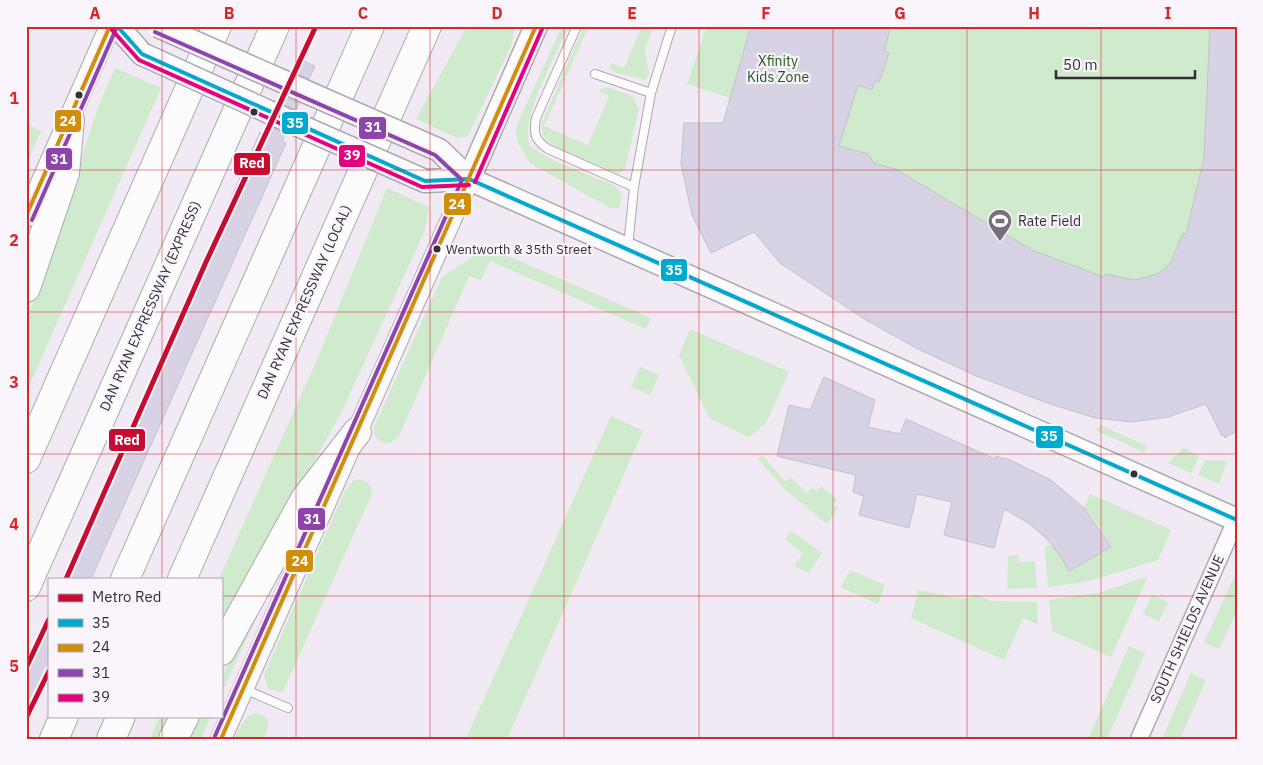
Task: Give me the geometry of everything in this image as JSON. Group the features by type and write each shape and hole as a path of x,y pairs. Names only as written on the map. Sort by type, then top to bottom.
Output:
{"highway":[{"path":"26,459 217,26"},
{"name":"DAN RYAN EXPRESSWAY (EXPRESS)","path":"26,586 275,26"},
{"path":"125,578 370,26"},
{"name":"DAN RYAN EXPRESSWAY (LOCAL)","path":"182,578 427,27"},
{"path":"26,288 65,173 70,120"},
{"path":"222,649 305,499 357,432"},
{"path":"54,739 63,718"},
{"path":"111,739 120,718"},
{"path":"173,739 184,718"}],"main road":[{"path":"117,26 142,54 425,181 468,179"},
{"path":"158,26 439,150 468,179 1236,520"},
{"path":"468,179 536,26"}],"street":[{"path":"26,217 110,26"},
{"path":"221,739 468,179"},
{"name":"SOUTH SHIELDS AVENUE","path":"1139,739 1236,520"}],"lane":[{"path":"577,26 536,118 534,131 538,142 548,149 634,187"},
{"path":"628,250 634,187 651,94 672,26"},
{"path":"595,74 651,94"},
{"path":"243,688 288,708"}],"green space":[{"path":"467,26 517,26 514,30 512,44 468,136 458,138 416,119"},
{"path":"562,26 569,26 533,107 528,138 532,147 548,157 615,186 622,196 619,208 610,208 530,163 518,143 516,130 518,123"},
{"path":"584,26 589,26 544,126 588,145 609,96 600,92 600,89 608,87 632,96 639,108 625,169 618,174 553,146 543,135 541,125"},
{"path":"642,26 654,26 645,48 649,75 645,80 614,72 609,68 611,63 624,68"},
{"name":"Rate Field","path":"707,26 1237,26 1237,431 1225,438 1222,436 1214,420 1220,416 1212,402 1168,417 1132,422 1096,418 1032,398 928,354 866,320 780,263 754,232 711,253 692,215 681,164 684,123 723,123 730,98 687,84"},
{"path":"115,68 161,88 26,393 26,323 99,105"},
{"path":"26,124 41,131 26,165"},
{"path":"387,188 429,207 425,230 342,411 222,627 222,578 219,578 319,355"},
{"path":"487,247 651,318 646,329 490,261 481,280 469,276 400,434 390,443 383,443 374,434 374,427 442,277"},
{"path":"690,329 789,372 766,423 749,437 710,419 679,355"},
{"path":"640,367 659,375 650,395 631,387"},
{"path":"611,416 643,431 507,739 466,739"},
{"path":"1100,425 1147,446 1144,452 1097,431"},
{"path":"1184,447 1199,457 1191,473 1168,463"},
{"path":"762,455 786,482 791,477 807,493 812,488 817,491 821,486 837,499 833,505 838,508 827,524 784,488 758,459"},
{"path":"1205,460 1227,461 1219,484 1198,475"},
{"path":"360,479 368,483 372,490 370,498 284,689 281,692 268,689 264,675 344,493 354,480"},
{"path":"1090,494 1171,530 1158,560 1085,582 1048,587 1045,547 1053,545 1069,571 1111,547 1097,524 1084,508"},
{"path":"791,531 822,553 809,573 794,566 803,553 785,539"},
{"path":"1018,555 1019,562 1035,561 1037,588 1007,589 1008,556"},
{"path":"850,570 885,585 878,604 841,587"},
{"path":"1237,570 1237,611 1219,649 1204,643"},
{"path":"1148,576 1111,657 1052,631 1049,600 1102,592"},
{"path":"918,590 962,599 977,595 992,601 1037,602 1038,625 1023,618 1004,660 911,618"},
{"path":"268,593 222,692 222,676"},
{"path":"1152,595 1168,602 1159,621 1143,614"},
{"path":"1129,646 1145,653 1107,739 1088,739"},
{"path":"1191,673 1206,680 1180,739 1162,739"},
{"path":"256,713 266,717 269,722 264,739 235,739 245,720"},
{"path":"159,718 171,718 163,739 150,739"},
{"path":"199,718 210,718 201,739 187,739"}],"building":[{"path":"751,26 891,26 884,51 889,53 879,82 875,81 872,90 858,85 839,146 868,154 874,163 895,169 1032,250 1104,277 1105,274 1134,280 1155,275 1167,267 1172,260 1183,233 1186,234 1204,158 1210,26 1237,26 1237,431 1225,438 1224,435 1222,436 1206,404 1168,417 1132,422 1096,418 1053,405 974,375 918,349 866,320 780,263 754,232 711,253 692,215 681,164 684,123 723,123"},
{"path":"299,59 315,66 309,79 293,72"},
{"path":"282,96 299,103 296,110 279,102"},
{"path":"269,126 285,134 282,142 286,143 91,578 64,578 206,261 204,259 260,132 265,134"},
{"path":"824,377 875,400 868,427 900,434 906,419 995,459 996,456 1006,458 1051,480 1084,508 1111,547 1069,571 1059,554 1046,538 1027,522 1004,509 994,548 944,535 952,502 917,494 909,528 859,515 864,496 853,492 856,475 777,456 789,405 810,410"},
{"path":"48,616 48,676 26,722 26,664"}],"metro line":[{"name":"Red","path":"66,578 206,262 316,26"},
{"name":"Red","path":"26,668 48,621"},
{"name":"Red","path":"26,718 48,673"}],"transit line":[{"name":"24","path":"26,216 110,26"},
{"name":"35","path":"117,26 142,54 425,181 469,179 1237,520"},
{"name":"24","path":"221,739 536,26"},
{"name":"31","path":"32,220 116,29"},
{"name":"39","path":"475,182 542,29"},
{"name":"39","path":"112,30 139,60 422,187 469,185"},
{"name":"31","path":"155,32 435,155 462,180 215,736"}],"place":[{"name":"Rate Field","path":"1000,242"},
{"name":"Wentworth & 35th Street","path":"437,249"}],"park label":[{"name":"Xfinity Kids Zone","path":"778,69"}]}
